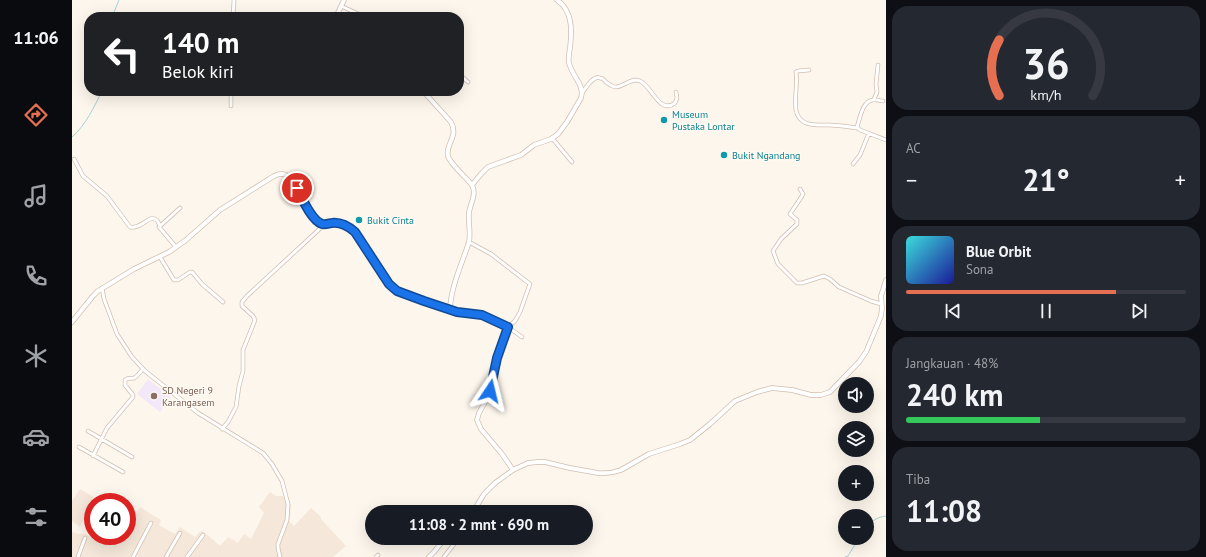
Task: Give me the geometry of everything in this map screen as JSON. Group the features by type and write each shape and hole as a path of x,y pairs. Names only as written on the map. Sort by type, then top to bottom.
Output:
{"street":[{"path":"233,12 234,0"},
{"path":"338,12 344,0"},
{"path":"557,0 564,7 570,18 571,30 569,63 582,93"},
{"path":"341,6 354,12"},
{"path":"874,100 877,92 876,84 878,65"},
{"path":"809,70 796,72 796,109 797,114 801,119 808,124 857,128 886,140"},
{"path":"472,186 488,167 501,161 514,158 534,145 558,134 567,122 581,98 582,93 590,83 598,77 610,86 616,87 635,80 640,81 660,103 666,106 670,106 675,103 677,98 676,92"},
{"path":"464,78 468,82"},
{"path":"230,106 231,96"},
{"path":"428,96 454,127 448,156 451,162 472,186 474,193 469,213 469,242 455,282 450,310"},
{"path":"857,128 866,103 874,100 883,101"},
{"path":"853,164 860,155 869,133"},
{"path":"552,138 572,162"},
{"path":"74,159 83,176 107,196 130,227 134,228 152,218 157,220 160,228 176,248"},
{"path":"72,322 93,296 102,288 134,269 176,248 220,210 278,174 285,174 297,188 308,209 319,222 325,224 341,223 351,228 355,232 389,284 397,291 457,312 482,315 508,327 522,337"},
{"path":"800,189 802,196 790,214 797,220 797,224 781,239 773,251 778,264 797,283 802,284 824,276 838,287 882,304"},
{"path":"160,226 180,208"},
{"path":"222,428 228,422 236,407 243,371 243,350 255,320 253,316 242,306 242,302 325,224"},
{"path":"469,242 491,254 530,284 520,312 515,321 508,327 497,358 489,394 477,420 481,429 499,450 513,470"},
{"path":"160,257 174,280 178,280 192,272 202,284 223,302"},
{"path":"477,505 489,488 501,478 522,465 538,462 598,473 616,472 649,454 690,440 736,401 757,392 772,388 792,390 811,395 826,395 835,388 859,362 866,352 881,316 881,296 886,280"},
{"path":"102,288 104,299 117,334 132,357 143,369 198,413 263,453 272,464 282,481 289,511 278,544 280,557"},
{"path":"93,456 112,421 133,396 126,387 124,382 125,380 136,377 143,369"},
{"path":"88,431 132,457"},
{"path":"80,447 93,456 124,472"},
{"path":"133,557 151,523"},
{"path":"166,557 180,533"},
{"path":"187,557 203,535"},
{"path":"78,557 84,541"},
{"path":"429,557 440,545"},
{"path":"444,557 453,545"}],"shaded area":[{"name":"SD Negeri 9 Karangasem","path":"148,379 171,397 160,412 137,394"},
{"path":"80,489 87,493 84,493 84,519 80,527 72,521 72,501"},
{"path":"270,492 276,496 283,496 290,501 291,506 289,521 294,526 311,508 321,517 321,519 346,546 333,557 72,557 72,532 84,534 84,545 136,545 136,514 140,507 161,520 159,525 175,534 180,527 195,537 200,531 204,532 220,546 228,537 238,543 244,534 251,539 264,513 259,507"}],"waterway":[{"path":"114,12 119,0"},
{"path":"72,137 86,121 100,96"},
{"path":"874,520 886,516"},
{"path":"845,557 848,556 855,545"}],"place":[{"name":"Museum Pustaka Lontar","path":"664,120"},
{"name":"Bukit Ngandang","path":"724,155"},
{"name":"Bukit Cinta","path":"359,220"},
{"name":"SD Negeri 9 Karangasem","path":"154,396"}],"route":[{"path":"297,188 308,209 319,222 322,224 341,223 351,228 355,232 389,284 397,291 413,298 457,312 482,315 508,327 497,358 490,391"}]}
